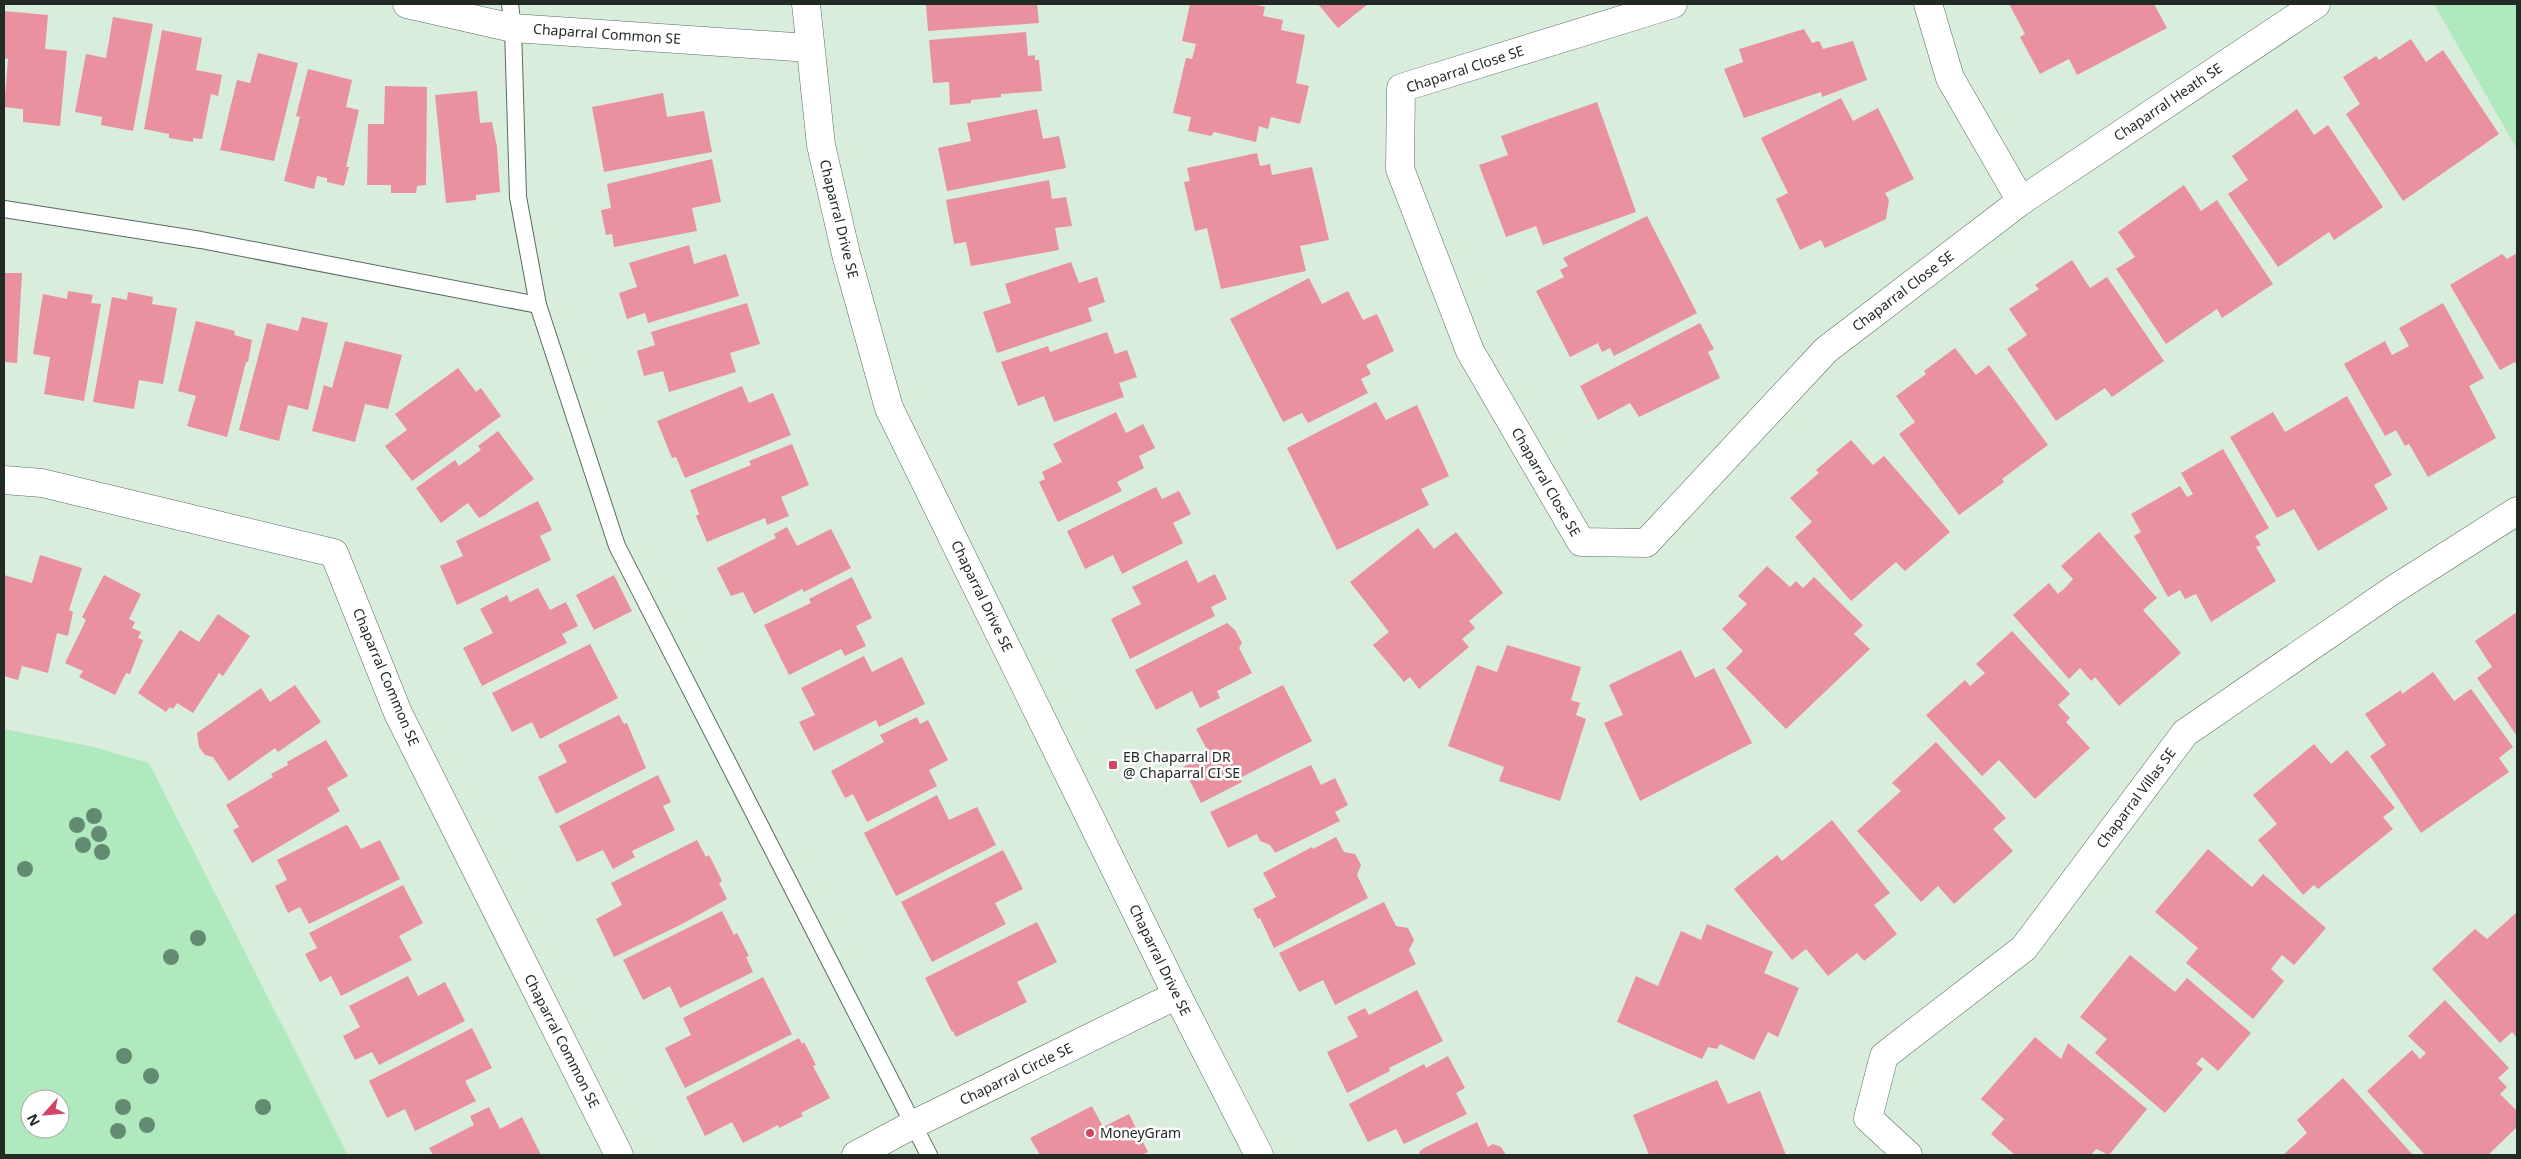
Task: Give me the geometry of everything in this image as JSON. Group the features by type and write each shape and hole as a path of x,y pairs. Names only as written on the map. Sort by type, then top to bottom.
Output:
{"street":[{"name":"Chaparral Common SE","path":"407,4 809,48"},
{"name":"Chaparral Drive SE","path":"806,4 809,48 821,145 846,254 889,408 1177,995 1258,1155"},
{"name":"Chaparral Close SE","path":"1673,4 1400,88 1400,169 1470,351 1581,542 1646,543 1826,350 2021,201"},
{"path":"1928,4 1950,78 2021,201"},
{"name":"Chaparral Heath SE","path":"2021,201 2316,4"},
{"name":"Chaparral Common SE","path":"4,480 42,483 334,553 398,713 619,1155"},
{"name":"Chaparral Villas SE","path":"1908,1155 1868,1118 1884,1056 2024,948 2185,733 2393,590 2517,510"},
{"name":"Chaparral Circle SE","path":"856,1155 914,1124 1177,995"}],"lane":[{"path":"511,16 518,197 538,306 617,546 929,1155"},
{"path":"4,209 201,240 538,306"}],"green space":[{"path":"2434,4 2517,4 2517,149"},
{"path":"4,729 94,747 149,763 348,1155 4,1155"}],"building":[{"path":"926,4 1037,4 1039,23 928,31"},
{"path":"1190,4 1252,4 1265,7 1263,16 1283,20 1281,30 1305,35 1296,83 1309,86 1300,124 1271,117 1268,129 1259,126 1256,142 1214,132 1211,136 1188,131 1191,117 1173,113 1186,58 1192,59 1196,44 1182,41"},
{"path":"1318,4 1368,4 1338,28"},
{"path":"2009,4 2154,4 2167,28 2077,75 2069,59 2040,74 2020,37 2025,34"},
{"path":"4,11 48,15 45,49 67,51 60,126 23,122 23,109 4,107 8,59 4,58"},
{"path":"113,17 153,24 133,131 101,125 102,117 75,112 86,54 106,58"},
{"path":"1804,29 1812,43 1819,41 1823,49 1853,41 1867,80 1822,97 1821,92 1744,118 1724,69 1743,62 1739,49"},
{"path":"162,30 202,38 196,70 222,75 218,96 211,94 202,139 193,138 193,142 169,138 169,134 144,129"},
{"path":"1026,32 1028,56 1035,55 1035,60 1039,60 1042,91 1001,94 1001,97 971,100 971,103 950,105 949,82 933,83 929,40"},
{"path":"2411,39 2426,62 2443,50 2499,134 2403,201 2346,114 2360,104 2343,77 2376,56 2379,60"},
{"path":"258,53 298,63 274,161 220,150 237,80 250,83"},
{"path":"308,69 352,80 346,107 359,110 346,167 349,167 344,186 327,182 327,178 317,176 314,189 284,181 300,117 296,116"},
{"path":"385,86 427,87 426,185 417,186 416,193 391,193 391,185 367,185 368,124 384,124"},
{"path":"477,91 480,123 492,122 497,147 500,192 476,195 476,200 446,203 435,95"},
{"path":"663,93 667,117 704,111 712,152 604,172 592,107"},
{"path":"1841,98 1853,121 1878,108 1914,179 1885,193 1889,200 1886,219 1825,248 1821,240 1800,250 1776,199 1788,193 1761,138"},
{"path":"1597,102 1636,212 1543,245 1536,226 1506,237 1479,165 1508,155 1501,136"},
{"path":"1037,109 1043,139 1059,136 1066,168 947,191 938,148 971,141 967,123"},
{"path":"2297,109 2314,135 2328,125 2383,207 2334,240 2329,232 2278,267 2228,194 2248,180 2232,156"},
{"path":"1257,153 1260,166 1270,164 1272,175 1312,167 1329,240 1300,246 1306,271 1221,289 1207,228 1195,231 1184,182 1190,181 1187,168"},
{"path":"712,159 721,202 692,208 697,231 614,247 612,234 606,235 601,210 611,208 607,184"},
{"path":"1049,180 1052,199 1066,197 1072,226 1055,228 1059,250 971,266 966,242 954,244 946,200"},
{"path":"2184,185 2201,211 2217,200 2273,284 2222,318 2217,309 2166,344 2116,269 2135,257 2118,232"},
{"path":"1647,216 1697,313 1614,356 1610,348 1602,352 1598,343 1570,357 1536,291 1564,277 1560,270 1568,266 1563,258"},
{"path":"689,245 694,264 726,254 739,296 648,323 645,313 627,319 619,293 637,287 629,263"},
{"path":"2517,253 2517,366 2515,362 2500,370 2450,285 2502,254 2507,259"},
{"path":"2072,260 2090,288 2107,277 2164,361 2112,397 2105,388 2056,421 2007,349 2027,335 2009,309 2039,289 2035,285"},
{"path":"1071,262 1079,283 1097,277 1105,302 1088,308 1092,321 997,353 983,312 1011,303 1005,284"},
{"path":"4,273 22,273 17,363 4,362"},
{"path":"1309,278 1322,304 1348,291 1363,320 1377,314 1394,351 1366,365 1371,374 1361,379 1368,393 1308,423 1302,413 1283,422 1230,319"},
{"path":"68,291 93,295 91,303 101,304 84,401 44,394 50,357 33,354 43,294 67,299"},
{"path":"128,292 153,297 152,304 177,308 163,384 139,380 134,409 93,402 112,297 127,300"},
{"path":"747,303 760,344 730,353 736,372 669,392 663,371 644,376 637,351 655,345 651,332"},
{"path":"2443,303 2484,378 2469,386 2496,438 2428,477 2409,444 2405,446 2396,430 2385,436 2344,364 2385,341 2392,355 2409,346 2399,328"},
{"path":"302,317 328,323 308,410 288,405 279,441 239,430 267,323 298,331"},
{"path":"196,321 235,331 234,335 252,340 248,362 246,362 227,437 187,426 196,396 178,391"},
{"path":"1700,323 1714,349 1708,352 1720,378 1639,417 1630,403 1598,420 1580,386"},
{"path":"1107,332 1115,354 1127,350 1137,377 1119,383 1124,397 1054,422 1044,396 1018,406 1001,362 1048,346 1050,352"},
{"path":"345,341 402,355 388,409 365,404 355,442 312,431 324,385 332,388"},
{"path":"1955,348 1976,375 1989,365 2048,445 2002,479 2004,482 1959,515 1899,434 1915,422 1896,396 1926,374 1924,371"},
{"path":"458,368 476,392 481,388 501,416 412,481 385,446 407,430 395,414"},
{"path":"742,386 749,403 773,393 791,435 685,478 676,457 672,458 657,421"},
{"path":"2347,396 2392,475 2374,485 2388,509 2318,551 2294,509 2277,518 2230,437 2273,412 2285,432"},
{"path":"1376,402 1386,420 1417,405 1449,476 1421,489 1429,505 1337,550 1287,448"},
{"path":"1116,412 1126,433 1143,424 1155,448 1139,456 1144,468 1117,482 1122,491 1058,522 1039,482 1045,479 1042,472 1062,462 1053,444"},
{"path":"498,431 534,479 479,518 468,503 441,523 416,488 455,460 459,466 481,450 478,446"},
{"path":"1851,440 1873,465 1884,456 1950,532 1905,571 1896,562 1851,601 1795,537 1812,522 1790,498 1819,473 1816,470"},
{"path":"792,444 809,485 781,497 789,516 767,525 765,518 707,542 696,516 699,514 690,490 751,465 749,461"},
{"path":"2223,449 2269,528 2255,536 2261,545 2256,547 2276,581 2211,622 2196,594 2185,599 2180,590 2168,597 2134,536 2141,532 2131,514 2180,486 2187,497 2193,494 2181,473"},
{"path":"1156,487 1162,499 1179,491 1191,514 1173,523 1183,543 1122,574 1113,555 1085,569 1067,531"},
{"path":"538,501 552,530 540,536 551,560 457,605 440,566 463,556 456,541"},
{"path":"787,527 797,546 831,529 851,568 804,592 802,589 754,614 743,592 731,596 717,568 776,538 774,534"},
{"path":"1418,528 1434,549 1456,532 1503,593 1469,621 1475,628 1462,639 1469,647 1419,689 1410,677 1404,682 1373,645 1389,632 1350,582"},
{"path":"2099,532 2157,598 2143,610 2181,653 2119,706 2095,677 2091,681 2080,668 2069,679 2013,615 2049,583 2058,594 2065,588 2073,579 2061,566"},
{"path":"40,555 82,568 69,610 73,612 68,636 57,633 48,673 22,666 18,680 4,676 4,575 32,583"},
{"path":"1187,560 1198,583 1215,574 1227,599 1211,607 1215,616 1130,659 1111,619 1141,604 1132,587"},
{"path":"1767,566 1790,587 1796,581 1803,588 1814,577 1863,625 1854,634 1870,649 1786,729 1726,668 1743,651 1722,629 1747,604 1738,596"},
{"path":"104,575 141,594 129,619 135,622 132,628 141,632 138,638 143,640 130,674 126,673 115,695 79,677 83,671 65,663 86,620 82,617"},
{"path":"614,575 632,611 594,630 576,595"},
{"path":"852,577 872,618 856,626 866,646 845,656 841,649 789,675 764,625 811,603 809,599"},
{"path":"538,588 550,610 566,602 578,626 562,634 567,643 482,686 463,648 493,633 480,609 507,595 510,602"},
{"path":"2517,612 2517,736 2477,678 2492,667 2475,641"},
{"path":"218,614 250,636 223,676 219,673 193,713 177,703 173,709 170,707 166,712 138,693 180,630 199,642"},
{"path":"1227,623 1235,630 1242,643 1239,648 1252,673 1217,691 1220,698 1200,708 1192,691 1156,710 1135,670"},
{"path":"2012,631 2070,694 2058,705 2070,718 2066,722 2090,748 2035,799 1999,760 1982,776 1926,715 1965,680 1970,686 1985,673 1976,664"},
{"path":"590,644 618,698 540,739 532,722 512,732 492,693"},
{"path":"1507,645 1581,667 1571,700 1580,703 1576,715 1586,719 1560,801 1499,781 1504,767 1448,746 1477,665 1497,672"},
{"path":"1681,650 1695,678 1714,668 1752,743 1640,801 1604,723 1623,715 1609,685"},
{"path":"864,656 872,672 902,657 925,704 879,727 876,720 814,751 799,722 815,715 801,688"},
{"path":"2433,672 2454,701 2471,689 2513,747 2499,758 2509,772 2421,833 2370,756 2386,745 2365,714 2401,690 2402,694"},
{"path":"295,685 321,722 278,752 275,748 229,781 213,757 205,755 199,747 197,733 261,688 270,702"},
{"path":"1283,685 1312,741 1240,778 1242,782 1201,803 1183,767 1209,753 1196,729"},
{"path":"619,715 624,724 627,723 646,768 556,814 538,777 567,762 558,745"},
{"path":"917,717 920,724 928,720 948,760 929,770 937,786 867,822 853,794 845,798 831,771 884,742 880,735"},
{"path":"326,740 348,776 327,788 340,811 252,863 233,830 239,827 226,805 273,777 271,774 288,765 287,762"},
{"path":"1936,742 2006,818 1993,829 2013,851 1954,904 1938,886 1921,902 1857,831 1901,791 1892,783"},
{"path":"2314,744 2331,764 2347,750 2395,808 2383,817 2393,829 2318,889 2314,885 2303,895 2258,840 2277,824 2253,795"},
{"path":"1311,765 1321,785 1335,778 1348,805 1335,812 1340,821 1275,853 1270,845 1260,841 1257,834 1228,848 1210,812"},
{"path":"658,775 671,802 663,806 675,830 632,851 635,857 613,869 603,850 577,862 559,826"},
{"path":"937,795 949,820 977,807 996,845 896,896 864,833"},
{"path":"1832,820 1890,893 1874,905 1897,934 1864,961 1857,953 1828,976 1806,949 1792,960 1734,889 1777,855 1782,861"},
{"path":"346,825 361,849 380,840 400,879 309,924 300,907 288,913 275,886 287,880 277,860"},
{"path":"1336,837 1344,852 1355,854 1361,865 1357,875 1368,898 1274,948 1260,918 1258,919 1253,909 1276,897 1263,873 1312,847 1313,849"},
{"path":"697,840 706,857 709,855 722,881 719,883 727,899 682,924 614,957 596,919 622,905 611,883"},
{"path":"2208,849 2252,887 2263,874 2326,928 2294,965 2282,955 2271,969 2284,981 2253,1019 2186,963 2198,948 2155,912"},
{"path":"1003,850 1023,889 995,903 1006,924 932,962 901,902"},
{"path":"403,885 423,923 399,936 412,960 341,996 331,976 320,982 305,954 317,948 309,933"},
{"path":"1384,902 1396,926 1408,928 1414,940 1409,950 1416,964 1335,1005 1323,980 1299,992 1279,953"},
{"path":"722,911 734,935 737,933 749,956 746,957 753,972 680,1008 670,986 643,1000 623,960"},
{"path":"2517,912 2517,1038 2512,1032 2500,1043 2432,969 2475,929 2487,939"},
{"path":"1037,922 1057,962 1017,982 1027,1002 956,1037 925,978"},
{"path":"1707,924 1773,952 1764,973 1799,988 1778,1037 1768,1032 1754,1060 1720,1044 1717,1049 1708,1047 1702,1059 1617,1022 1636,976 1658,986 1681,931 1701,940"},
{"path":"2130,955 2175,992 2187,978 2251,1033 2218,1071 2202,1057 2196,1064 2203,1069 2165,1113 2095,1053 2107,1039 2080,1017"},
{"path":"408,976 418,996 445,982 465,1021 379,1065 372,1052 355,1060 343,1036 360,1027 349,1006"},
{"path":"763,977 792,1034 685,1088 665,1048 691,1035 683,1018"},
{"path":"1417,990 1443,1041 1389,1068 1390,1071 1347,1093 1327,1052 1358,1037 1347,1017 1365,1008 1369,1015"},
{"path":"2445,1000 2509,1068 2498,1078 2507,1087 2500,1094 2517,1111 2517,1127 2488,1155 2425,1155 2367,1091 2412,1050 2420,1059 2426,1053 2408,1036"},
{"path":"472,1028 492,1068 465,1081 476,1101 415,1131 405,1109 387,1118 369,1081"},
{"path":"2035,1037 2061,1059 2068,1043 2147,1109 2109,1155 2096,1149 2091,1155 2015,1155 1991,1134 2004,1119 1981,1099"},
{"path":"799,1038 802,1044 804,1042 816,1065 813,1066 830,1098 801,1113 803,1116 779,1128 778,1125 743,1143 732,1122 705,1136 686,1097"},
{"path":"1448,1056 1465,1088 1456,1093 1467,1114 1404,1144 1396,1129 1368,1142 1349,1104 1424,1064 1426,1068"},
{"path":"2343,1078 2413,1155 2283,1155 2307,1133 2297,1120"},
{"path":"1717,1080 1728,1104 1760,1091 1786,1155 1649,1155 1633,1115"},
{"name":"MoneyGram","path":"1092,1106 1103,1127 1129,1114 1148,1152 1142,1155 1040,1155 1030,1138"},
{"path":"489,1107 500,1129 522,1117 541,1155 433,1155 429,1148 474,1125 470,1116"},
{"path":"1477,1122 1488,1147 1493,1144 1501,1147 1506,1155 1420,1155 1419,1152 1424,1148"}],"place":[{"name":"EB Chaparral DR @ Chaparral CI SE","path":"1113,765"},
{"name":"MoneyGram","path":"1090,1133"}]}
